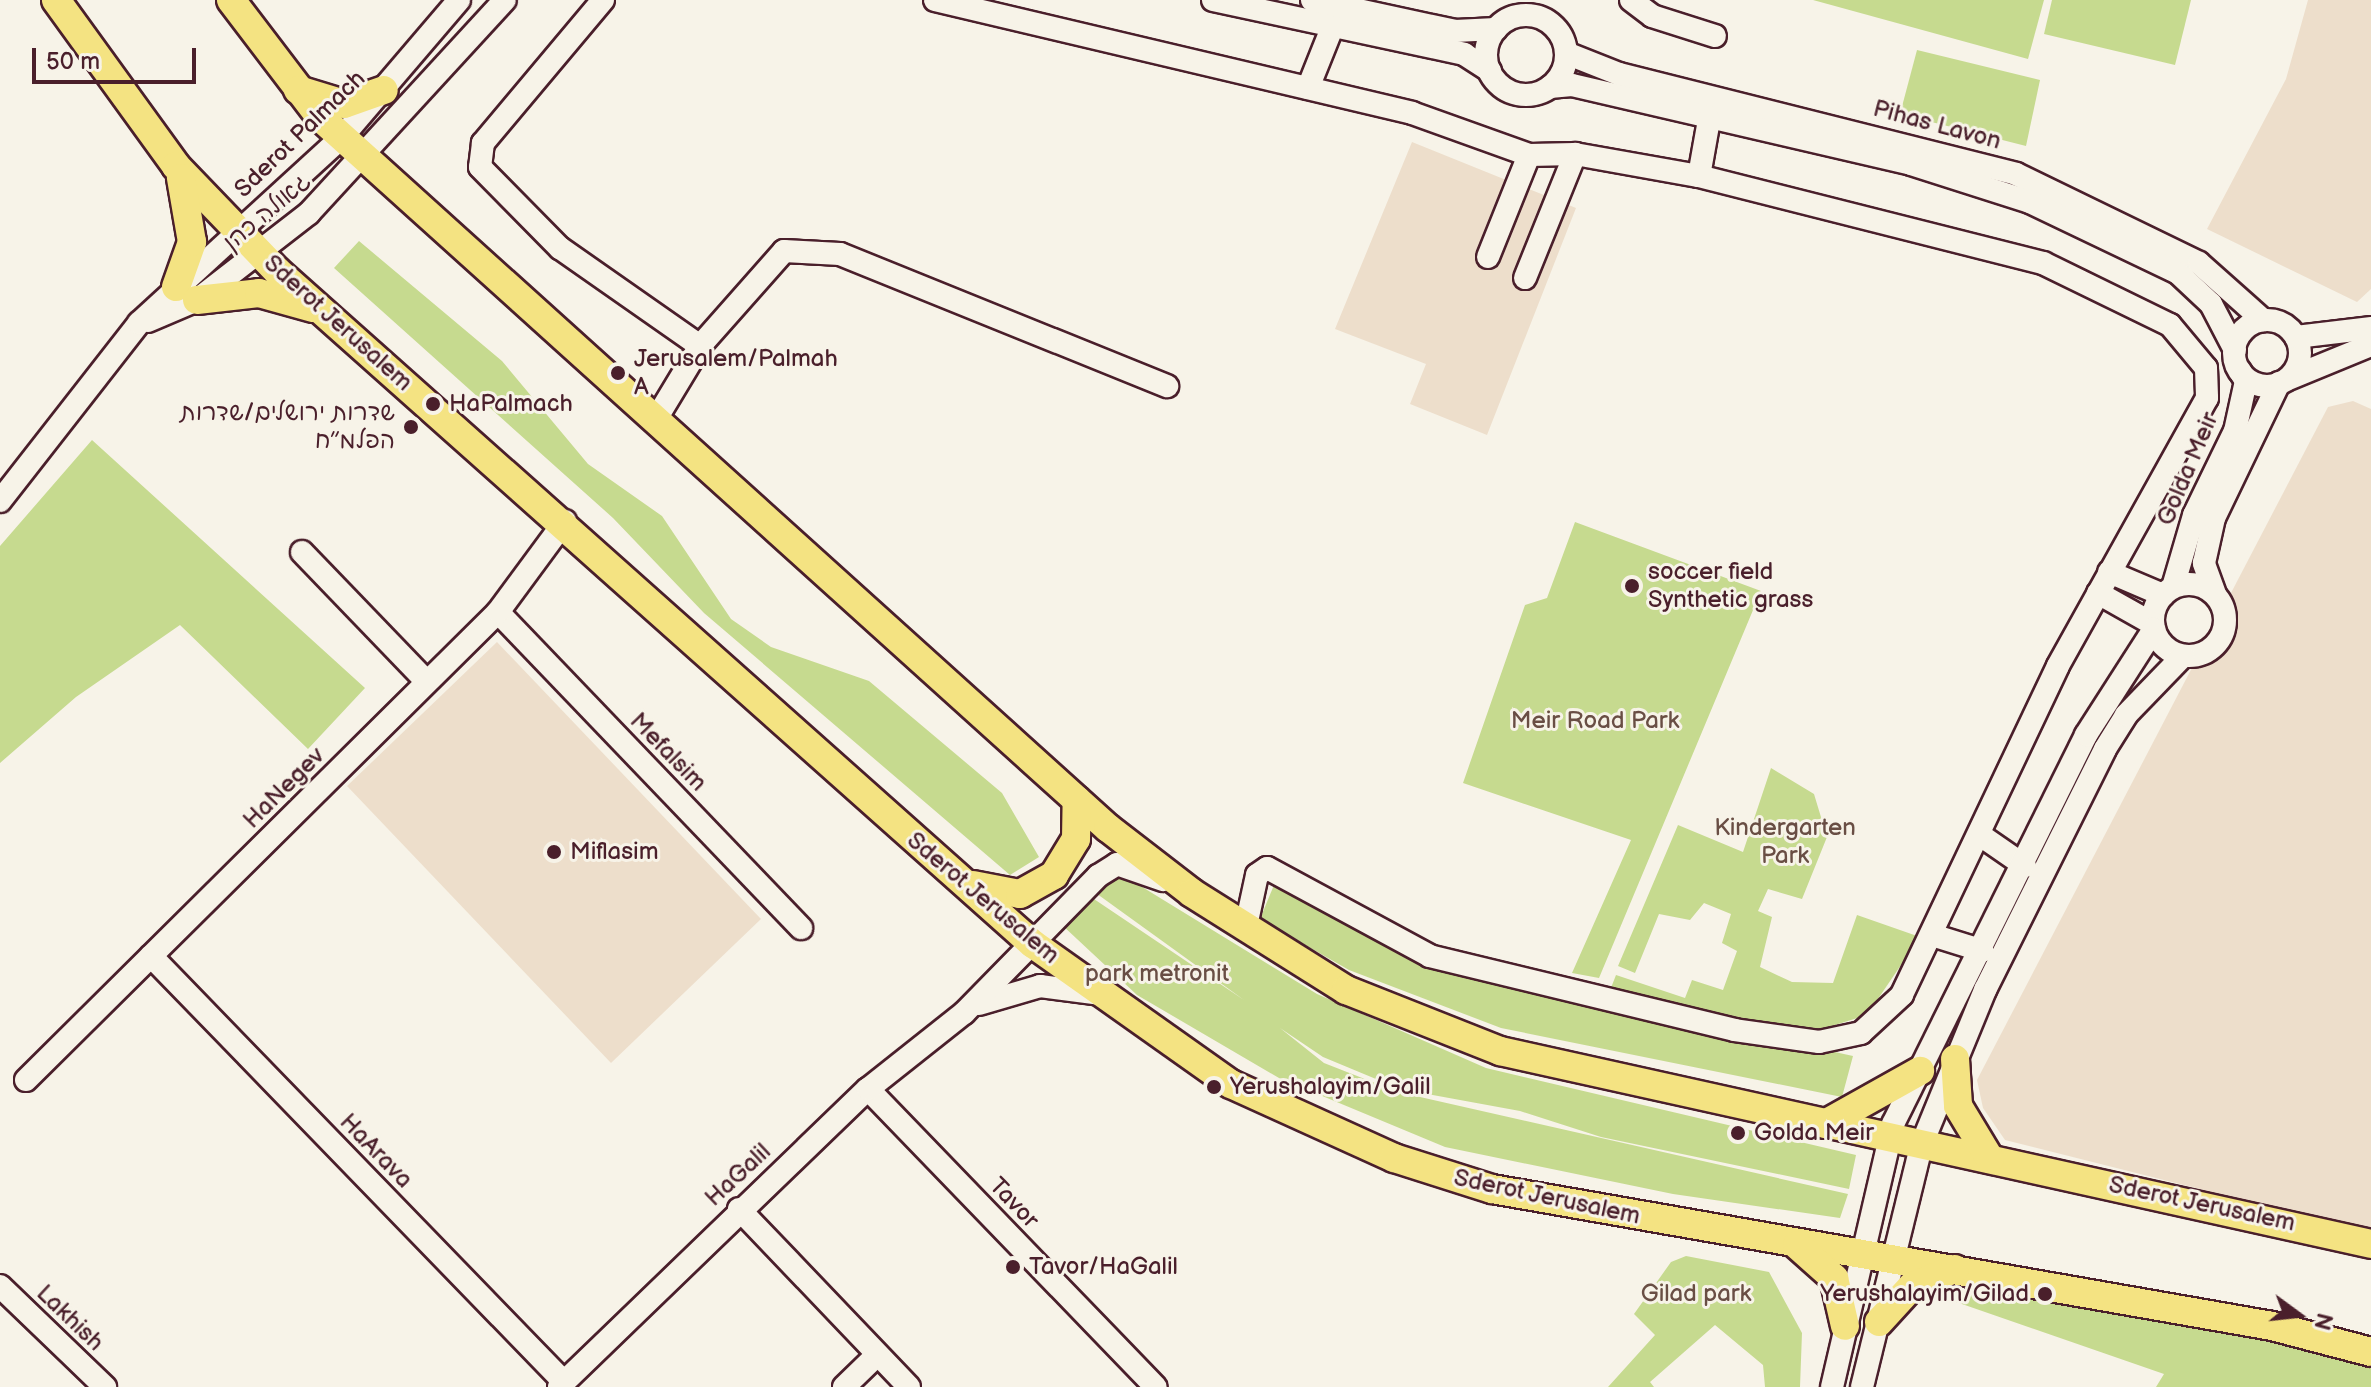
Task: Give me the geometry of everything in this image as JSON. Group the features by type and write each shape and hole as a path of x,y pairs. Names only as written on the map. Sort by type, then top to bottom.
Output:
{"main road":[{"name":"Sderot Jerusalem","path":"56,0 176,166 259,253 565,521 1033,944 1231,1084 1394,1158 1574,1207 1894,1258 2272,1326 2371,1352"},
{"name":"Sderot Jerusalem","path":"231,0 294,88 342,137 1077,800 1192,893 1346,990 1500,1051 2371,1244"},
{"path":"294,88 344,104 384,90"},
{"path":"176,166 193,222 186,294 259,293 322,311"},
{"path":"958,878 1001,895 1036,888 1061,867 1076,839 1077,800"},
{"path":"1955,1059 1958,1106 1990,1159"},
{"path":"1825,1124 1920,1071"},
{"path":"1793,1242 1834,1278 1845,1326"},
{"path":"1879,1322 1912,1286 1958,1269"}],"street":[{"name":"Sderot Palmach","path":"237,230 342,137 459,0"},
{"path":"365,157 505,0"},
{"path":"603,0 483,143 480,167 560,248 700,346"},
{"path":"935,0 1412,113 1529,155 1575,154 1699,176 2043,263 2170,325 2194,347 2206,368 2207,398 2098,593 1983,837 1892,1004 1861,1033 1819,1042 1654,1013 1430,956 1380,935 1284,871 1267,868 1257,875 1246,926"},
{"path":"1213,0 1464,54 1516,94 1550,87 1566,53 1551,23 1556,0"},
{"path":"1312,0 1358,5 1455,31 1508,15 1551,23"},
{"path":"1631,0 1652,16 1715,36"},
{"path":"1490,71 1486,49 1508,15"},
{"path":"1308,88 1332,28"},
{"name":"Pihas Lavon","path":"1566,53 1619,74 2016,174 2199,263 2263,320"},
{"name":"Pihas Lavon","path":"1550,87 1572,85 1709,120 1911,164 2030,202 2178,273 2211,304 2237,361"},
{"path":"1699,176 1709,120"},
{"path":"1525,278 1575,154"},
{"path":"1488,257 1529,155"},
{"name":"גאולה כהן","path":"186,294 259,253 365,157"},
{"name":"גאולה כהן","path":"186,294 237,230"},
{"path":"656,419 700,346 765,265 784,251 813,250 840,254 1167,386"},
{"path":"0,501 139,323 186,294"},
{"path":"2283,381 2298,364 2296,337 2283,323 2263,320 2243,330 2237,361 2262,385 2283,381 2371,345"},
{"path":"2296,337 2371,328"},
{"name":"Golda Meir","path":"2168,591 2194,515 2235,431 2246,381 2237,361"},
{"name":"Golda Meir","path":"2215,594 2204,563 2214,518 2283,381"},
{"name":"HaNegev","path":"26,1080 498,612 565,521"},
{"path":"302,552 427,682"},
{"path":"1862,1387 1921,1146 1955,1059 2105,749 2135,705 2183,656 2218,642 2225,612 2215,594 2197,584 2168,591 2109,572"},
{"path":"1832,1387 1890,1138 1920,1071 2025,866 2086,735 2154,627 2168,591"},
{"path":"2098,593 2154,627 2165,648 2183,656"},
{"name":"Mefalsim","path":"498,612 801,928"},
{"path":"1983,837 2025,866"},
{"name":"HaGalil","path":"561,1384 739,1209 868,1089 964,1013 1117,864 1192,893"},
{"path":"1932,935 1983,951"},
{"name":"HaArava","path":"151,956 561,1384"},
{"name":"HaGalil","path":"964,1013 1020,989 1102,994"},
{"name":"Tavor","path":"868,1089 1156,1387"},
{"path":"739,1209 909,1387"},
{"name":"Lakhish","path":"0,1286 105,1387"},
{"path":"844,1387 877,1355"}],"shaded area":[{"path":"2308,0 2371,0 2371,289 2357,302 2207,229 2286,79"},
{"path":"1412,142 1576,208 1487,435 1410,404 1426,364 1335,329"},
{"path":"2353,401 2371,409 2371,1232 2005,1140 1983,1108 1977,1080 2328,407"},
{"name":"Miflasim","path":"497,642 761,919 611,1063 347,786"}],"green space":[{"path":"1813,0 2044,0 2028,59"},
{"path":"2052,0 2191,0 2175,65 2044,34"},
{"path":"1917,50 2040,80 2026,146 1900,114"},
{"path":"359,241 502,361 588,464 662,516 731,619 771,647 869,681 1002,793 1039,857 1010,875 704,613 613,518 334,268"},
{"path":"92,440 365,688 308,749 180,625 76,697 0,763 0,546"},
{"name":"Meir Road Park","path":"1575,522 1761,591 1599,978 1572,973 1631,840 1463,783 1525,605 1547,598"},
{"name":"Kindergarten Park","path":"1771,768 1814,794 1827,837 1802,899 1768,889 1758,911 1772,917 1760,967 1792,982 1833,983 1857,915 1920,937 1867,1015 1819,1030 1737,1021 1609,993 1616,975 1685,998 1692,980 1723,990 1737,951 1722,943 1731,914 1704,903 1690,920 1659,914 1635,973 1618,966 1678,825 1743,852"},
{"name":"park metronit","path":"1121,874 1317,994 1486,1068 1856,1155 1849,1189 1601,1137 1520,1111 1400,1089 1323,1057 1280,1028 1324,1063 1398,1092 1848,1194 1840,1218 1673,1194 1445,1147 1279,1078 1137,995 1062,925 1088,895 1244,1000 1093,891"},
{"path":"1274,885 1432,964 1853,1056 1842,1097 1501,1028 1349,970 1260,919"},
{"name":"Gilad park","path":"1686,1256 1769,1272 1802,1333 1800,1387 1765,1387 1763,1365 1715,1325 1650,1382 1654,1387 1608,1387 1655,1335 1634,1314 1671,1262"},
{"path":"1957,1293 2107,1306 2371,1359 2371,1387 2156,1387 2164,1374 1936,1295"}],"place":[{"name":"Jerusalem/Palmah A","path":"618,373"},
{"name":"HaPalmach","path":"433,404"},
{"name":"שדרות ירושלים/שדרות הפלמ״ח","path":"411,427"},
{"name":"soccer field Synthetic grass","path":"1632,586"},
{"name":"Miflasim","path":"554,852"},
{"name":"Yerushalayim/Galil","path":"1214,1087"},
{"name":"Golda Meir","path":"1738,1133"},
{"name":"Tavor/HaGalil","path":"1013,1267"},
{"name":"Yerushalayim/Gilad","path":"2045,1294"}]}
